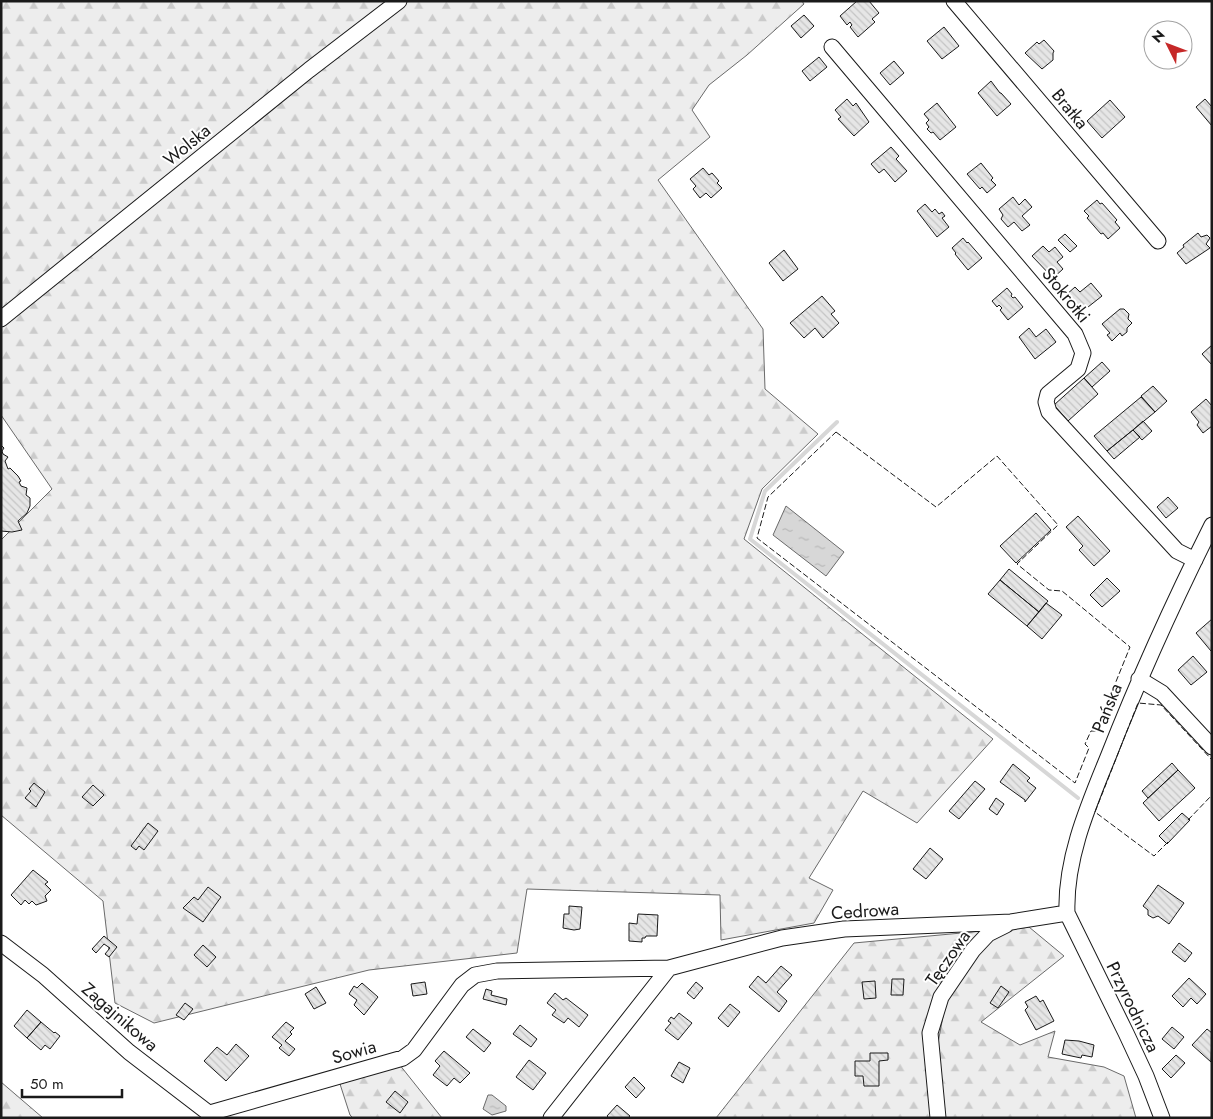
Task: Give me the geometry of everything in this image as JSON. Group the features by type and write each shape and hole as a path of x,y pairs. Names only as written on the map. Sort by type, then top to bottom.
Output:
{"street":[{"name":"Wolska","path":"1,319 309,70 399,1"},
{"name":"Bratka","path":"954,1 1158,241"},
{"name":"Stokrotki","path":"832,47 1075,334 1083,353 1078,369 1048,394 1046,402 1049,412 1177,551 1194,560"},
{"name":"Pańska","path":"1067,913 1066,894 1070,870 1093,794 1139,680 1212,525"},
{"path":"1139,680 1162,693 1212,747"},
{"name":"Cedrowa","path":"475,975 497,971 669,968 782,938 835,930 1011,922 1067,913"},
{"name":"Przyrodnicza","path":"1067,913 1146,1076 1162,1118"},
{"name":"Tęczowa","path":"938,1118 930,1033 941,997 973,950 988,934 1011,922"},
{"name":"Zagajnikowa","path":"1,943 43,975 129,1052 212,1115"},
{"path":"550,1118 669,968"},
{"name":"Sowia","path":"212,1115 403,1058 414,1050 462,985 475,975"}],"green space":[{"path":"1,1 802,1 804,4 747,55 709,85 692,110 710,137 658,180 763,329 765,389 818,434 762,489 744,539 993,739 917,823 863,791 809,878 833,890 814,923 721,940 720,895 527,889 517,953 369,970 154,1023 115,1003 103,901 1,815 1,540 52,489 1,415"},
{"path":"1029,927 1064,956 981,1022 1020,1045 1055,1031 1048,1057 1104,1067 1124,1076 1136,1118 943,1118 938,1043 949,984 990,935 1006,930"},
{"path":"983,931 932,1002 932,1118 716,1118 854,943"},
{"path":"399,1064 442,1118 353,1118 350,1115 340,1084"},
{"path":"1,1082 43,1118 1,1118"}],"water":[{"path":"786,506 844,552 826,576 773,535"},
{"path":"488,1095 492,1095 506,1106 506,1111 492,1115 483,1109"}],"building":[{"path":"857,1 869,1 879,13 872,19 875,22 858,37 850,27 852,25 850,22 847,25 840,16"},
{"path":"804,15 814,26 801,38 791,26"},
{"path":"944,27 959,46 942,59 927,41"},
{"path":"1044,40 1054,51 1053,60 1042,69 1025,53 1037,42 1039,44"},
{"path":"819,57 827,67 810,81 802,71"},
{"path":"894,61 904,73 890,85 880,73"},
{"path":"991,81 1011,104 997,116 978,93"},
{"path":"847,99 853,106 856,103 869,122 854,136 838,119 841,117 835,110"},
{"path":"1205,99 1212,107 1212,126 1196,107"},
{"path":"1110,100 1125,117 1102,138 1087,121"},
{"path":"937,103 956,127 940,140 933,132 931,133 927,129 929,127 926,123 929,120 924,114"},
{"path":"891,147 899,156 896,159 907,171 895,182 884,169 879,173 871,164"},
{"path":"981,163 996,185 987,193 982,187 980,189 967,174"},
{"path":"703,168 709,175 712,173 722,188 711,198 706,193 700,198 693,189 696,186 690,179"},
{"path":"1013,197 1019,205 1025,199 1032,207 1022,216 1030,225 1022,231 1014,222 1008,227 1001,219 1003,215 999,209"},
{"path":"1097,200 1117,220 1115,222 1120,228 1108,239 1087,218 1089,216 1084,211"},
{"path":"925,204 932,212 935,209 939,214 942,212 945,216 942,218 949,227 937,237 917,211"},
{"path":"1198,233 1201,237 1207,235 1210,238 1206,244 1210,248 1186,264 1177,253 1184,247 1183,245"},
{"path":"1065,234 1077,246 1070,252 1058,240"},
{"path":"963,238 982,258 968,270 952,248"},
{"path":"1043,246 1049,252 1055,247 1063,257 1057,262 1063,269 1053,278 1032,256"},
{"path":"784,250 798,269 783,281 769,263"},
{"path":"1091,283 1102,296 1088,307 1086,305 1079,311 1066,295 1075,287 1080,292"},
{"path":"1007,288 1012,294 1011,296 1015,297 1023,307 1008,320 1000,310 1002,308 999,305 997,307 992,301"},
{"path":"822,296 835,311 831,314 839,323 823,338 815,328 804,338 790,323"},
{"path":"1120,309 1124,309 1129,314 1128,319 1132,323 1127,328 1127,332 1122,336 1120,333 1112,341 1107,335 1110,333 1102,324"},
{"path":"1029,328 1036,337 1046,329 1056,342 1035,359 1019,337"},
{"path":"1212,345 1212,365 1202,354"},
{"path":"1102,362 1110,371 1092,387 1084,378"},
{"path":"1084,378 1098,394 1068,421 1054,405"},
{"path":"1153,386 1167,401 1155,412 1141,396"},
{"path":"1141,397 1155,412 1107,451 1094,436"},
{"path":"1206,399 1212,406 1212,426 1203,433 1197,425 1199,422 1191,412"},
{"path":"1143,421 1152,431 1142,440 1133,430"},
{"path":"1133,430 1140,437 1114,459 1107,451"},
{"path":"1,445 4,448 3,454 8,457 5,461 8,469 10,468 18,476 21,486 27,488 26,495 30,498 30,506 27,513 18,521 22,530 12,532 1,531"},
{"path":"1168,497 1178,508 1166,518 1157,507"},
{"path":"1036,513 1051,530 1016,563 1000,546"},
{"path":"1078,516 1110,551 1094,566 1079,550 1083,546 1066,527"},
{"path":"1009,569 1048,601 1039,612 1000,580"},
{"path":"1107,578 1120,591 1102,607 1090,595"},
{"path":"1000,580 1039,612 1027,626 988,594"},
{"path":"1046,603 1062,615 1042,639 1027,626"},
{"path":"1212,619 1212,650 1211,651 1196,633"},
{"path":"1193,656 1207,672 1191,685 1178,670"},
{"path":"1172,763 1178,770 1148,798 1142,791"},
{"path":"1013,764 1030,778 1027,781 1036,788 1025,802 1025,800 1000,782"},
{"path":"1178,770 1195,788 1159,821 1143,803"},
{"path":"975,781 985,789 959,819 949,811"},
{"path":"34,783 45,792 36,807 25,798 31,791 29,789"},
{"path":"93,785 104,795 93,806 82,797"},
{"path":"996,798 1004,804 997,815 989,809"},
{"path":"1182,813 1190,820 1167,844 1159,836"},
{"path":"148,823 158,831 144,850 139,846 136,850 131,846"},
{"path":"930,848 943,859 926,879 913,869"},
{"path":"33,870 48,882 45,884 51,890 45,896 47,901 36,905 32,901 29,904 25,900 21,905 11,895"},
{"path":"1158,885 1184,903 1169,924 1158,916 1153,918 1148,915 1148,910 1143,906"},
{"path":"208,887 221,897 203,922 183,908 194,897 198,900"},
{"path":"569,906 582,907 580,929 563,928 564,914 569,914"},
{"path":"638,914 658,915 657,936 646,936 642,938 642,942 629,941 629,923 637,924"},
{"path":"104,936 117,947 109,957 105,954 110,948 104,944 96,953 92,949"},
{"path":"1179,943 1192,953 1185,962 1172,952"},
{"path":"203,945 216,957 207,967 194,955"},
{"path":"781,966 792,975 777,992 787,1001 779,1012 749,987 758,976 766,983"},
{"path":"1189,978 1206,994 1197,1004 1191,998 1183,1007 1172,996"},
{"path":"892,979 904,979 903,995 891,995"},
{"path":"875,981 876,998 864,999 862,982"},
{"path":"425,982 427,994 413,996 411,984"},
{"path":"696,982 703,988 694,999 687,993"},
{"path":"362,983 378,997 364,1015 354,1005 357,1000 349,994 354,986 357,988"},
{"path":"1001,986 1009,992 998,1008 990,1003"},
{"path":"316,987 326,1003 314,1009 305,994"},
{"path":"486,989 492,991 491,995 507,999 506,1005 483,999"},
{"path":"555,993 563,1000 566,998 588,1015 579,1027 568,1018 564,1023 552,1015 556,1010 547,1003"},
{"path":"1036,996 1040,1002 1043,1000 1054,1021 1036,1030 1025,1010 1028,1007 1025,1002"},
{"path":"185,1003 193,1009 184,1020 176,1015"},
{"path":"730,1004 740,1012 728,1027 718,1018"},
{"path":"27,1010 41,1022 27,1038 14,1026"},
{"path":"679,1013 692,1023 678,1040 665,1030 671,1023 668,1021 671,1017 674,1019"},
{"path":"41,1022 60,1036 50,1049 45,1045 41,1050 27,1038"},
{"path":"286,1022 294,1028 290,1032 292,1034 285,1041 295,1049 289,1056 279,1048 282,1045 272,1037"},
{"path":"520,1025 537,1039 531,1047 513,1034"},
{"path":"1172,1027 1184,1037 1174,1049 1162,1039"},
{"path":"473,1029 491,1043 484,1052 466,1037"},
{"path":"1207,1029 1212,1033 1211,1062 1192,1045"},
{"path":"1065,1040 1094,1045 1092,1057 1082,1055 1081,1058 1062,1054"},
{"path":"236,1044 249,1056 226,1081 204,1061 217,1047 227,1055"},
{"path":"444,1051 470,1073 460,1083 454,1078 447,1086 433,1075 440,1066 435,1061"},
{"path":"870,1053 888,1053 888,1060 879,1061 879,1086 864,1086 863,1076 855,1076 855,1061 870,1061"},
{"path":"1176,1055 1185,1063 1171,1078 1162,1069"},
{"path":"529,1060 546,1073 533,1090 516,1077"},
{"path":"679,1062 690,1068 683,1083 671,1076"},
{"path":"634,1077 645,1088 636,1098 625,1087"},
{"path":"395,1091 408,1102 400,1113 386,1102"},
{"path":"617,1105 630,1116 628,1118 609,1118 607,1116"}],"waterway":[{"path":"837,422 765,491 750,539 1078,798"}],"fence":[{"path":"836,432 936,507 997,456 1058,525 1017,564 1049,590 1062,591 1130,647 1096,731 1091,731 1085,744 1089,748 1075,783 757,538 768,497 836,432"},
{"path":"1168,842 1154,856 1095,812 1138,703 1161,705 1212,760"},
{"path":"1188,820 1212,795"}]}
